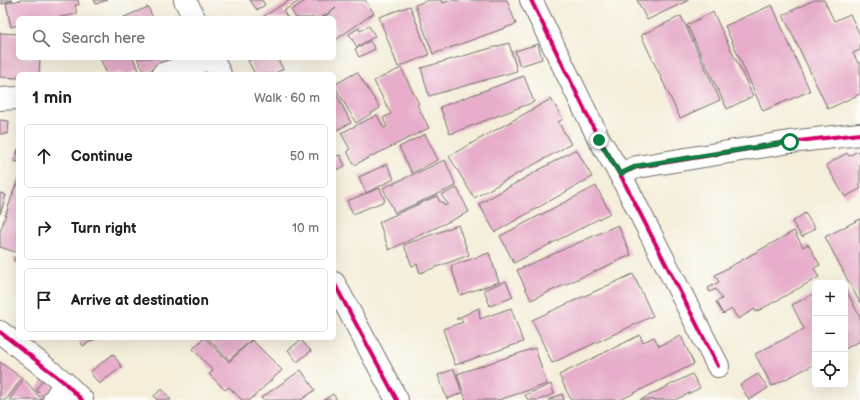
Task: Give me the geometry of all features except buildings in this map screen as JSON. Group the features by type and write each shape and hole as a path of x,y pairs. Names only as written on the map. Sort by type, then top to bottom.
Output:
{"street":[{"path":"185,0 193,16"},
{"path":"531,0 599,140 620,174 718,366"},
{"path":"169,72 206,60"},
{"path":"213,60 219,72"},
{"path":"0,99 16,98"},
{"path":"620,174 637,166 790,142 860,134"},
{"path":"336,287 397,400"},
{"path":"0,332 59,392 82,400"}],"cycle path":[{"path":"531,0 599,139 620,174 637,167 790,142 860,134"},
{"path":"620,174 718,366"},
{"path":"336,287 397,400"},
{"path":"0,332 65,383 82,400"}],"route":[{"path":"599,140 620,174 637,166 645,166 790,142"}]}
